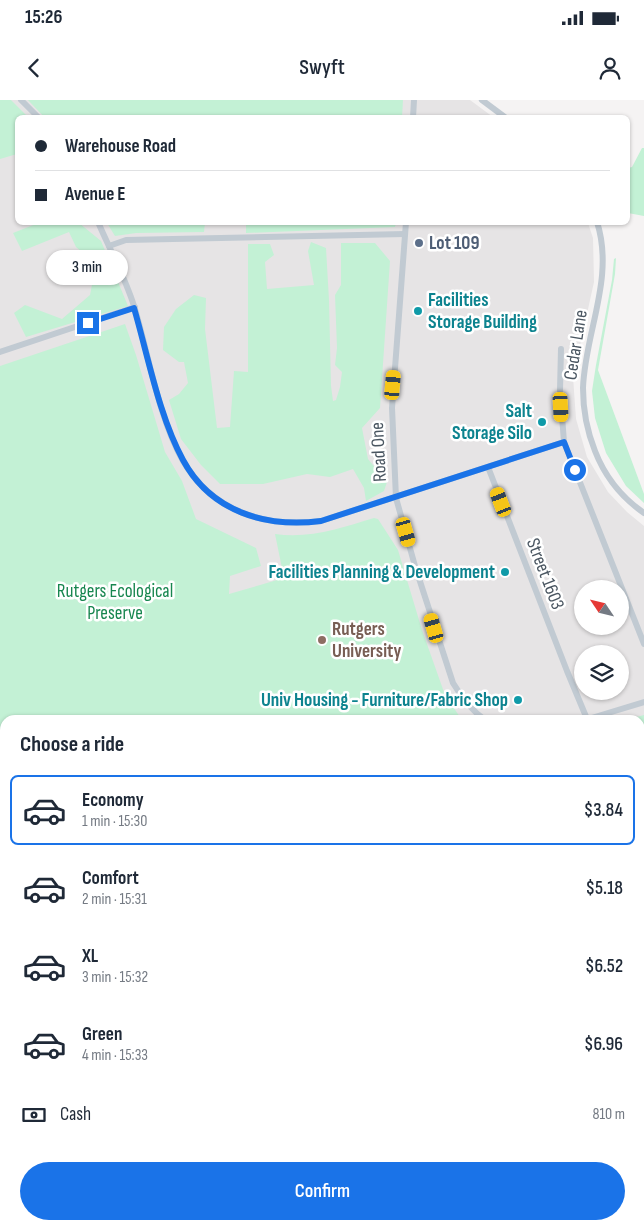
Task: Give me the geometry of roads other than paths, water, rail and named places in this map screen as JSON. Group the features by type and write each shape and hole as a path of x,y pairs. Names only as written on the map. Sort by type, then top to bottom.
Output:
{"street":[{"path":"21,100 36,115"},
{"path":"413,115 414,100"},
{"path":"482,100 502,115"},
{"path":"99,225 134,308 163,410 183,461 205,489 220,501 240,512 282,523 321,521 564,442"},
{"name":"Road One","path":"406,225 392,408 396,498 415,566 453,683 462,698 478,715"},
{"name":"Cedar Lane","path":"598,225 603,251 603,272 583,387 585,415 593,447 609,480 629,502 644,513"},
{"path":"109,246 126,240 405,234"},
{"path":"0,352 134,308"},
{"path":"561,349 560,390 564,442 644,644"},
{"name":"Street 1603","path":"488,467 584,715"},
{"path":"602,715 644,702"}],"place":[{"name":"Lot 109","path":"419,243"},
{"name":"Facilities Storage Building","path":"418,311"},
{"name":"Salt Storage Silo","path":"542,422"},
{"name":"Facilities Planning & Development","path":"505,572"},
{"name":"Rutgers University","path":"322,640"},
{"name":"Univ Housing - Furniture/Fabric Shop","path":"518,700"}],"park label":[{"name":"Rutgers Ecological Preserve","path":"115,602"}]}
